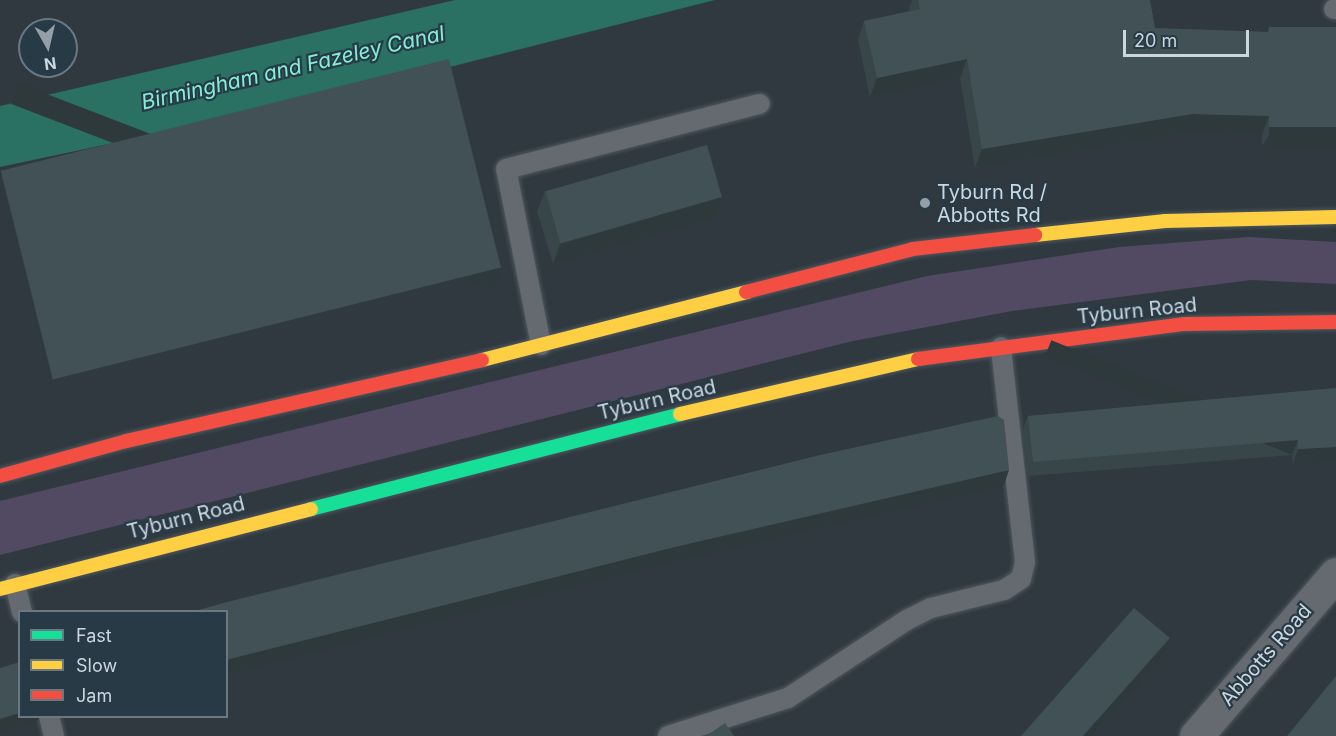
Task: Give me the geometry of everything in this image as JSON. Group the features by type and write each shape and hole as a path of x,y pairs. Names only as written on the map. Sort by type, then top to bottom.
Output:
{"highway":[{"path":"0,476 126,441 541,345 913,249 1165,221 1336,217"},
{"name":"Tyburn Road","path":"8,586 651,421 925,357 1185,324 1336,322"}],"street":[{"name":"Abbotts Road","path":"1196,736 1336,574"}],"lane":[{"path":"541,345 506,169 760,104"},
{"path":"668,736 788,698 885,639 905,621 931,608 1004,590 1021,579 1025,562 1000,347"},
{"path":"8,586 21,610"},
{"path":"49,718 54,736"}],"shaded area":[{"path":"1249,237 1336,242 1336,284 1251,280 1012,311 853,341 0,555 0,501 927,276 1119,247"}],"water":[{"name":"Birmingham and Fazeley Canal","path":"455,0 715,0 339,95 0,167 0,106"}],"building":[{"path":"918,0 1150,0 1155,28 1269,32 1269,27 1336,27 1336,127 1269,127 1269,116 1192,114 982,149 967,59 877,78 864,21 920,9"},
{"path":"449,59 501,268 53,379 1,171"},
{"path":"707,145 722,197 560,243 546,191"},
{"path":"1336,388 1336,447 1298,449 1298,440 1033,462 1028,416"},
{"path":"998,416 1004,420 1009,470 671,548 228,659 228,610 198,610 231,601 820,455"},
{"path":"1134,608 1170,638 1083,736 1021,736"},
{"path":"18,663 18,714 0,719 0,668"},
{"path":"1336,676 1336,736 1287,736"},
{"path":"725,723 734,736 706,736"}],"traffic: fast":[{"path":"311,509 680,414"}],"traffic: slow":[{"path":"1035,235 1165,221 1336,217"},
{"path":"482,360 746,292"},
{"path":"680,414 918,359"},
{"path":"0,589 311,509"}],"traffic: jam":[{"path":"746,292 913,249 1035,235"},
{"path":"918,359 1185,324 1336,322"},
{"path":"0,476 126,441 482,360"}],"place":[{"name":"Tyburn Rd / Abbotts Rd","path":"925,203"}]}
